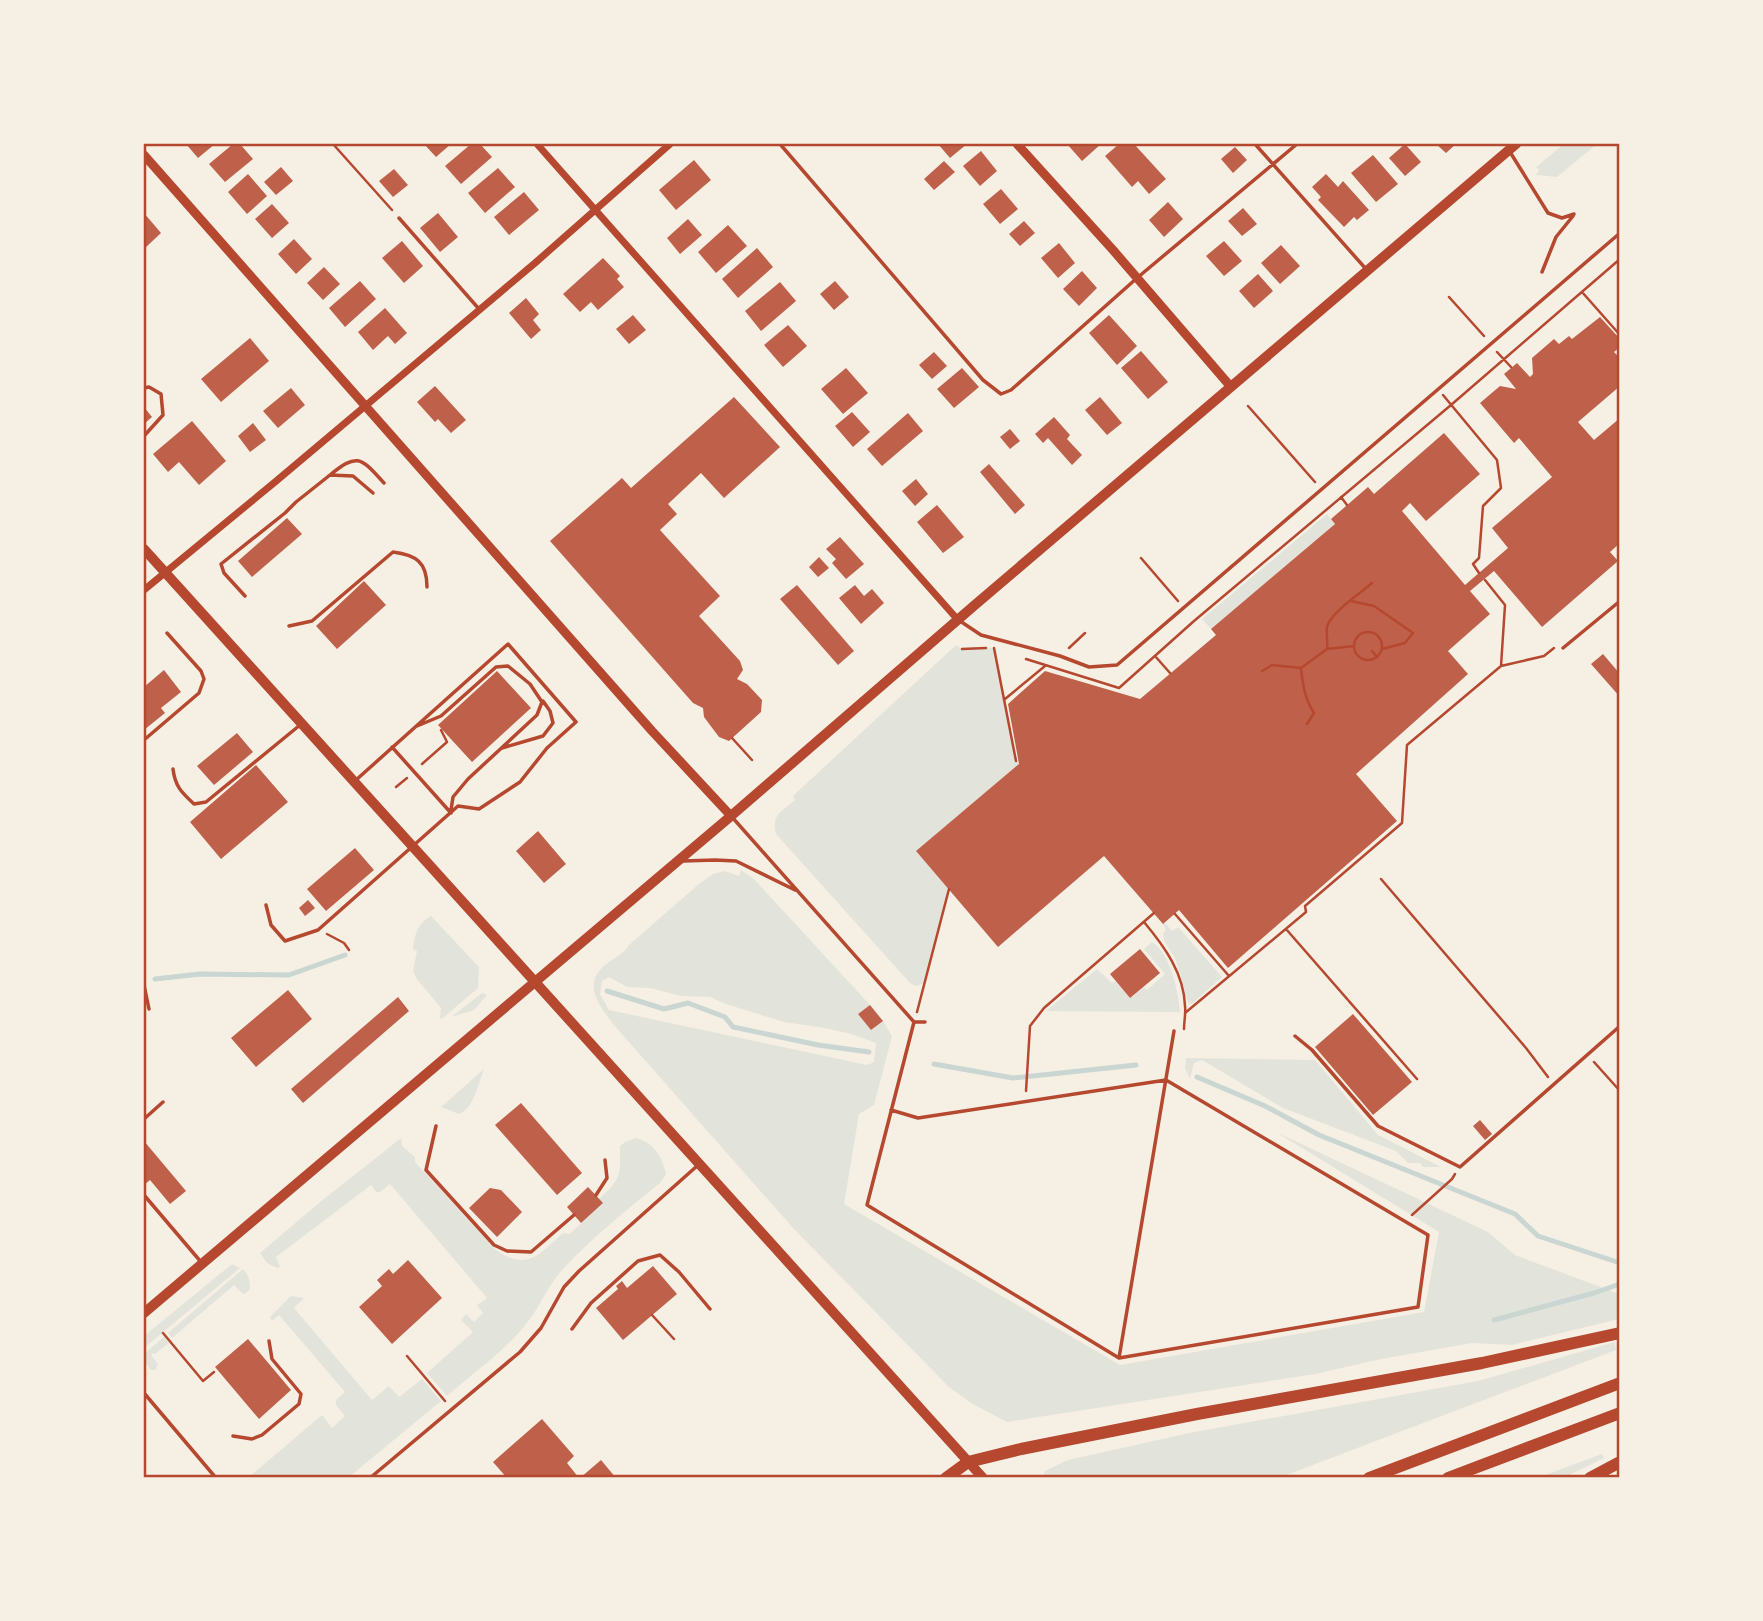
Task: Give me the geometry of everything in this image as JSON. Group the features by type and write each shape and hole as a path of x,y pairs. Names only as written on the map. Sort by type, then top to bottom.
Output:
{"highway":[{"path":"946,1478 968,1462 1045,1444 1482,1363 1619,1333"},
{"path":"1369,1478 1619,1383"},
{"path":"1448,1478 1619,1413"},
{"path":"1590,1478 1619,1462"}],"main road":[{"path":"144,1313 731,816 1509,146"},
{"path":"144,549 983,1478"}],"street":[{"path":"537,144 958,620"},
{"path":"144,590 535,263 670,144"},
{"path":"1017,144 1231,387"},
{"path":"144,155 652,731 731,816"}],"lane":[{"path":"780,144 983,380 1001,394 1011,390 1137,278 1297,144"},
{"path":"1255,144 1367,270"},
{"path":"1509,146 1548,213 1562,218 1574,214 1556,237 1542,272"},
{"path":"399,218 479,309"},
{"path":"958,620 981,635 1060,656 1089,667 1117,665 1619,233"},
{"path":"144,388 149,387 161,394 163,415 144,436"},
{"path":"244,596 224,573 221,564 296,502 347,461 355,460 367,465 384,483"},
{"path":"330,475 353,476 373,493"},
{"path":"289,626 313,621 393,552 409,554 421,563 427,575 427,587"},
{"path":"1563,648 1619,601"},
{"path":"144,740 199,693 204,679 201,671 167,633"},
{"path":"266,905 271,925 285,940 318,930 458,806 479,809 520,782 547,748 576,722 508,644 354,781"},
{"path":"414,728 441,716 496,667 508,666 530,684 550,711 553,723 543,736 500,749"},
{"path":"451,813 453,797 468,779 537,715 542,702 530,684"},
{"path":"173,769 174,781 183,794 194,804 206,802 302,723"},
{"path":"392,747 451,813"},
{"path":"731,816 914,1022 925,1022"},
{"path":"677,861 736,861 798,891"},
{"path":"144,985 149,1009"},
{"path":"891,1110 918,1118 1166,1080 1428,1235 1418,1307 1119,1358 867,1205 891,1110 914,1022"},
{"path":"1295,1036 1312,1050 1378,1126 1460,1167 1619,1026"},
{"path":"1119,1358 1174,1031"},
{"path":"144,1119 163,1102"},
{"path":"436,1126 426,1170 494,1245 507,1251 531,1252 574,1215"},
{"path":"596,1195 607,1178 605,1160"},
{"path":"370,1478 526,1346 541,1328 564,1287 579,1271 699,1165"},
{"path":"144,1195 202,1263"},
{"path":"572,1329 591,1303 638,1261 660,1255 679,1272 710,1308"},
{"path":"233,1436 253,1439 262,1436 299,1404 301,1394 272,1359 269,1341"},
{"path":"144,1393 216,1478"}],"path":[{"path":"333,144 399,218"},
{"path":"1582,292 1619,335"},
{"path":"1449,296 1511,367"},
{"path":"1438,389 1497,460 1501,488 1483,506 1479,558 1473,564 1479,573"},
{"path":"1248,406 1333,504"},
{"path":"1341,497 1347,505"},
{"path":"1141,558 1194,621"},
{"path":"1485,580 1505,605 1501,666"},
{"path":"1327,649 1326,628 1333,616 1372,583"},
{"path":"1351,601 1374,606 1413,633 1405,643 1382,649"},
{"path":"1370,632 1378,636 1382,649 1377,657 1368,660 1360,658 1354,646 1360,634 1370,632"},
{"path":"1060,656 1084,633"},
{"path":"1262,671 1272,664 1301,668 1327,649 1354,646"},
{"path":"1185,1013 1306,912 1305,906 1402,823 1407,745 1501,666 1544,656 1557,646 1563,648"},
{"path":"994,648 1016,761"},
{"path":"1372,651 1377,657"},
{"path":"1155,656 1170,673"},
{"path":"1004,700 1045,666"},
{"path":"1301,668 1303,687 1314,713 1307,724"},
{"path":"396,787 447,741 441,730"},
{"path":"732,738 751,760"},
{"path":"1381,879 1526,1048 1554,1085"},
{"path":"914,1022 949,889"},
{"path":"1027,1081 1030,1026 1044,1008 1154,914"},
{"path":"1175,914 1229,976"},
{"path":"1144,922 1169,956 1182,988 1185,1005 1184,1032"},
{"path":"1286,929 1417,1079"},
{"path":"318,930 344,943 349,950"},
{"path":"1588,1055 1619,1091"},
{"path":"1403,1221 1452,1180"},
{"path":"652,1315 674,1339"},
{"path":"163,1333 204,1381 214,1372"},
{"path":"407,1356 440,1395"}],"shaded area":[{"path":"1564,144 1597,144 1557,177 1536,175 1539,170 1536,167"},
{"path":"1327,514 1335,524 1211,629 1202,619"},
{"path":"956,645 962,649 994,648 1016,761 1019,764 949,889 925,983 916,986 910,983 776,834 775,822 779,814 795,800 793,796"},
{"path":"741,870 753,878 870,1005 858,1014 871,1030 883,1021 892,1036 874,1105 859,1114 844,1204 1120,1365 1424,1312 1439,1232 1276,1132 1488,1232 1515,1255 1619,1294 1619,1319 1512,1345 1472,1343 1315,1374 1007,1422 971,1403 949,1387 793,1228 613,1024 595,995 594,981 604,966 700,883 713,874 725,871 739,876","holes":["609,977 627,987 650,988 681,996 710,997 784,1022 851,1034 876,1043 874,1062 867,1065 609,1010 600,994 602,981"]},
{"path":"431,916 479,967 478,988 440,1019 441,1008 413,971 417,951 413,949 416,934 423,922"},
{"path":"1165,923 1172,931 1178,927 1222,977 1192,1004 1188,1003 1175,958 1164,941"},
{"path":"1152,942 1169,964 1180,1012 1046,1011 1097,969 1112,983 1115,981 1130,998 1144,987 1147,990 1165,974 1144,949"},
{"path":"482,993 487,995 474,1010 451,1017"},
{"path":"1186,1058 1315,1060 1378,1135 1441,1167 1423,1167 1420,1163 1408,1163 1396,1151 1283,1108 1202,1060 1194,1063 1190,1079 1185,1068"},
{"path":"484,1069 475,1095 464,1111 459,1114 441,1107"},
{"path":"401,1138 402,1146 415,1157 415,1162 495,1249 515,1259 524,1260 539,1254 563,1233 570,1234 602,1203 599,1199 618,1176 620,1146 625,1142 636,1138 648,1143 662,1161 666,1174 661,1182 599,1234 565,1267 512,1340 447,1396 427,1373 473,1332 461,1320 466,1314 474,1322 483,1313 477,1305 487,1298 390,1184 380,1192 376,1192 371,1185 276,1257 280,1267 267,1263 260,1253"},
{"path":"232,1264 240,1268 144,1348 144,1336"},
{"path":"243,1269 250,1283 250,1289 245,1294 234,1285 172,1338 168,1333"},
{"path":"291,1296 304,1298 294,1308 372,1400 389,1386 399,1397 422,1379 441,1401 349,1477 249,1477 322,1415 332,1428 345,1416 336,1405 336,1400 345,1392 279,1315 272,1321 270,1317"},
{"path":"164,1337 169,1343 151,1355 158,1364 155,1370 151,1370 144,1361 144,1354"},
{"path":"1615,1342 1616,1350 1281,1477 1043,1477 1045,1471 1068,1460 1189,1433 1478,1381"},
{"path":"1602,1454 1604,1458 1565,1477 1540,1477"}],"building":[{"path":"186,144 215,144 198,158"},
{"path":"233,144 240,144 253,159 225,182 209,164"},
{"path":"424,144 451,144 436,157"},
{"path":"471,144 480,144 492,157 461,184 445,166"},
{"path":"938,144 967,144 950,158"},
{"path":"1067,144 1101,144 1082,161"},
{"path":"1119,144 1134,144 1166,179 1149,194 1138,181 1132,187 1105,156"},
{"path":"1405,144 1421,162 1405,176 1389,158"},
{"path":"1436,144 1456,144 1446,153"},
{"path":"1235,147 1247,160 1233,173 1221,159"},
{"path":"981,151 997,171 980,186 963,166"},
{"path":"1373,155 1398,184 1376,202 1351,173"},
{"path":"694,160 711,180 676,210 659,190"},
{"path":"944,161 955,172 934,190 924,179"},
{"path":"281,167 293,181 276,195 264,182"},
{"path":"498,168 515,187 485,213 468,193"},
{"path":"394,169 408,185 393,197 379,181"},
{"path":"248,174 267,196 247,214 228,192"},
{"path":"1326,174 1338,187 1343,181 1369,210 1357,220 1354,217 1344,227 1318,200 1321,197 1312,187"},
{"path":"1001,189 1018,209 1000,224 983,204"},
{"path":"524,192 539,210 509,235 494,217"},
{"path":"1168,202 1183,219 1164,237 1149,220"},
{"path":"272,204 289,223 272,238 255,219"},
{"path":"1243,208 1257,224 1242,236 1228,221"},
{"path":"144,213 161,233 144,249"},
{"path":"438,213 458,237 440,252 420,228"},
{"path":"688,219 702,235 680,254 667,238"},
{"path":"1024,221 1035,233 1020,246 1009,234"},
{"path":"728,225 747,246 716,273 698,252"},
{"path":"294,239 312,259 296,274 278,254"},
{"path":"402,241 423,266 404,283 382,258"},
{"path":"1224,241 1242,261 1224,276 1206,256"},
{"path":"1059,243 1075,263 1058,278 1041,258"},
{"path":"1281,245 1300,266 1280,284 1261,263"},
{"path":"757,248 773,267 738,298 722,279"},
{"path":"603,258 620,276 617,279 624,287 598,310 591,302 580,312 563,294"},
{"path":"324,267 340,284 323,300 307,283"},
{"path":"1082,271 1097,288 1079,306 1063,289"},
{"path":"1258,274 1273,291 1254,308 1239,291"},
{"path":"360,281 376,299 345,327 329,308"},
{"path":"835,281 849,297 834,310 820,294"},
{"path":"780,282 796,301 761,331 745,311"},
{"path":"526,298 539,314 533,320 541,330 531,339 509,313"},
{"path":"385,308 407,333 395,344 388,336 373,350 358,332"},
{"path":"633,315 646,330 629,344 616,329"},
{"path":"1109,315 1137,346 1117,365 1089,333"},
{"path":"1600,317 1620,339 1620,347 1614,352 1620,358 1620,386 1578,422 1594,440 1620,418 1620,543 1610,552 1618,561 1542,627 1494,571 1470,591 1490,614 1448,651 1468,674 1356,774 1397,821 1228,968 1179,910 1163,924 1104,856 998,947 916,851 1019,764 1008,704 1045,671 1140,699 1216,635 1211,629 1335,524 1331,519 1368,487 1374,494 1444,433 1480,474 1426,521 1410,503 1402,511 1465,585 1508,548 1492,528 1552,477 1519,438 1514,443 1480,403 1500,386 1516,389 1504,374 1517,363 1530,377 1533,374 1532,358 1554,339 1559,344 1569,336 1572,339"},
{"path":"788,325 807,346 783,367 764,345"},
{"path":"250,338 269,361 221,402 201,379"},
{"path":"1141,351 1168,382 1148,399 1121,368"},
{"path":"934,352 947,366 932,379 919,365"},
{"path":"846,368 868,393 843,414 821,389"},
{"path":"962,368 979,387 954,408 937,389"},
{"path":"435,386 466,420 451,433 438,419 435,422 417,402"},
{"path":"291,388 305,405 278,428 263,411"},
{"path":"734,397 780,447 724,498 701,473 668,504 677,514 660,530 720,596 699,616 740,661 743,670 737,679 747,684 762,700 761,712 729,741 719,737 704,717 703,708 693,703 550,541 622,478 631,488"},
{"path":"1100,397 1122,423 1107,435 1085,410"},
{"path":"144,407 152,417 144,424"},
{"path":"852,412 870,432 853,447 835,426"},
{"path":"908,413 923,431 882,466 867,449"},
{"path":"1054,417 1070,435 1067,439 1082,455 1072,465 1048,438 1043,443 1035,434"},
{"path":"192,421 226,461 199,485 179,462 168,472 153,454"},
{"path":"253,423 266,440 250,452 238,436"},
{"path":"1010,429 1020,441 1010,449 1000,437"},
{"path":"989,464 1025,505 1015,514 980,472"},
{"path":"916,479 928,494 915,506 902,491"},
{"path":"937,505 964,537 943,553 917,522"},
{"path":"287,518 302,534 252,577 238,561"},
{"path":"840,537 864,564 846,579 832,563 836,559 826,549"},
{"path":"819,557 829,568 818,577 809,567"},
{"path":"364,581 386,605 337,649 316,626"},
{"path":"797,585 854,651 838,665 780,599"},
{"path":"855,585 864,596 872,589 884,603 861,624 839,598"},
{"path":"1603,654 1620,674 1620,697 1591,664"},
{"path":"164,670 181,692 161,708 165,713 144,730 144,687"},
{"path":"497,671 531,708 472,762 438,725"},
{"path":"237,733 253,752 214,785 197,766"},
{"path":"256,765 288,802 221,859 190,822"},
{"path":"538,831 566,864 544,883 516,851"},
{"path":"355,848 374,870 326,911 307,889"},
{"path":"308,900 315,908 305,916 299,908"},
{"path":"1140,949 1160,973 1130,998 1110,974"},
{"path":"288,990 312,1019 256,1067 231,1038"},
{"path":"398,997 409,1011 303,1103 291,1089"},
{"path":"870,1005 883,1021 871,1030 858,1014"},
{"path":"1353,1014 1412,1082 1373,1115 1315,1047"},
{"path":"521,1103 582,1173 557,1195 495,1125"},
{"path":"1480,1120 1492,1134 1485,1140 1473,1126"},
{"path":"144,1141 186,1191 170,1204 150,1180 144,1185"},
{"path":"588,1187 603,1203 581,1223 567,1207"},
{"path":"490,1188 501,1190 522,1212 497,1237 469,1208"},
{"path":"408,1260 442,1298 392,1344 359,1307 382,1286 377,1280 389,1269 393,1274"},
{"path":"653,1266 677,1294 623,1340 596,1308 618,1289 616,1286 622,1281 627,1288"},
{"path":"248,1339 291,1390 259,1419 215,1367"},
{"path":"542,1419 574,1456 567,1463 579,1478 507,1478 493,1462"},
{"path":"601,1460 616,1478 580,1478"}],"waterway":[{"path":"155,979 200,974 289,975 345,955"},
{"path":"607,991 664,1009 688,1003 725,1017 733,1027 818,1045 869,1052"},
{"path":"934,1064 1013,1078 1136,1065"},
{"path":"1197,1077 1265,1106 1319,1135 1515,1214 1538,1236 1620,1263"},
{"path":"1494,1320 1620,1284"}]}
